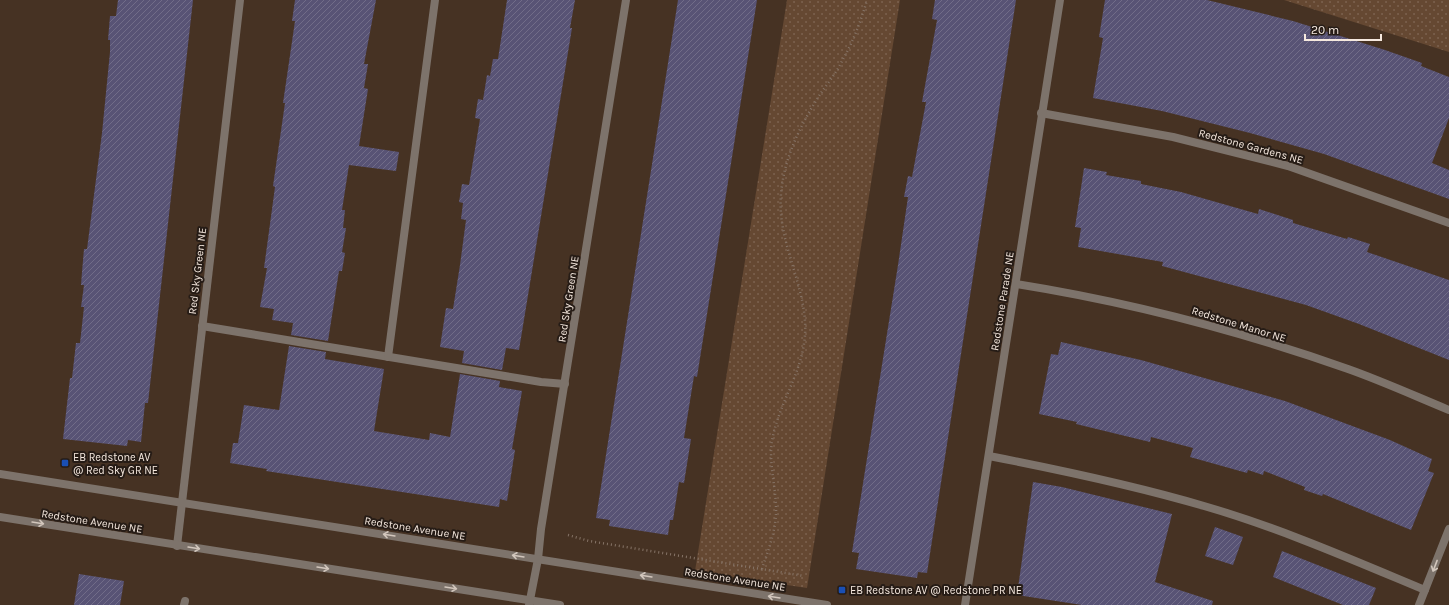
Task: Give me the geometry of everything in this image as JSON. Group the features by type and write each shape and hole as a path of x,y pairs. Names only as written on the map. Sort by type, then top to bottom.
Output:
{"street":[{"name":"Red Sky Green NE","path":"177,546 240,0"},
{"path":"388,357 435,0"},
{"name":"Red Sky Green NE","path":"529,603 538,559 541,529 626,0"},
{"name":"Redstone Parade NE","path":"966,605 1041,113 1060,0"},
{"name":"Redstone Gardens NE","path":"1041,113 1173,137 1288,166 1449,223"},
{"name":"Redstone Manor NE","path":"1016,284 1081,294 1216,326 1348,369 1449,410"},
{"path":"202,326 541,382 565,384"},
{"path":"989,456 1093,476 1205,506 1317,545 1425,590"},
{"name":"Redstone Avenue NE","path":"0,474 827,605"},
{"name":"Redstone Avenue NE","path":"0,517 529,603 560,605"},
{"path":"1419,605 1449,530"}],"path":[{"path":"762,569 775,528 776,512 772,452 773,437 778,417 798,371 804,342 805,320 801,297 785,239 782,218 780,195 784,173 796,136 819,96 842,62 853,39 867,0"},
{"path":"568,535 589,541 804,576"}],"shaded area":[{"path":"787,0 900,0 807,588 695,571"},
{"path":"1284,0 1449,0 1449,52"}],"building":[{"path":"118,0 193,0 148,403 145,403 141,442 128,440 127,446 63,439 70,378 72,378 76,343 80,343 84,307 81,307 84,285 81,285 84,249 87,249 102,133 110,52 110,40 108,40 110,16 116,16"},
{"path":"295,0 376,0 364,64 368,64 364,88 368,89 359,146 399,152 396,171 349,165 342,210 345,210 343,228 346,228 342,252 345,253 342,271 339,271 328,341 291,335 293,323 272,320 274,309 260,307 267,268 264,268 275,187 273,186 285,103 283,103 295,21 292,21"},
{"path":"507,0 575,0 570,28 572,28 519,350 506,348 502,370 462,363 464,351 440,347 446,308 453,309 460,265 466,220 461,219 463,203 459,202 462,184 469,185 480,119 475,118 478,99 483,100 487,75 490,76 493,59 498,59"},
{"path":"678,0 757,0 697,377 694,376 684,438 691,439 684,483 679,482 673,520 670,520 668,535 609,526 610,520 596,518"},
{"path":"935,0 1016,0 927,573 918,572 917,578 856,569 859,553 852,552 908,197 904,197 908,176 912,177 926,102 922,102 937,20 932,19"},
{"path":"1105,0 1207,0 1293,21 1385,50 1422,63 1421,66 1449,77 1449,118 1432,163 1449,170 1449,199 1324,154 1250,133 1162,111 1093,98 1103,38 1099,37"},
{"path":"1084,168 1107,172 1106,175 1141,181 1141,184 1181,192 1258,214 1259,209 1293,220 1293,223 1347,239 1348,237 1370,244 1367,252 1449,280 1449,360 1359,324 1306,305 1162,266 1163,262 1078,247 1081,228 1075,227"},
{"path":"1061,342 1141,360 1285,401 1390,440 1432,459 1428,471 1434,473 1411,530 1323,494 1322,496 1304,490 1305,487 1264,471 1263,475 1248,470 1247,473 1190,457 1193,448 1151,437 1150,442 1076,424 1077,422 1039,414 1051,354 1058,355"},
{"path":"289,346 326,352 325,359 384,369 374,431 429,440 430,433 450,437 460,374 500,381 499,387 522,391 512,449 515,450 507,501 500,499 499,507 266,471 267,469 230,463 233,443 238,443 244,405 279,410"},
{"path":"1033,482 1062,487 1172,514 1155,582 1213,601 1212,605 1082,605 1017,595"},
{"path":"1215,527 1243,537 1233,565 1205,556"},
{"path":"1282,551 1376,588 1369,605 1343,605 1273,577"},
{"path":"79,574 124,581 120,605 74,605"}],"place":[{"name":"EB Redstone AV @ Red Sky GR NE","path":"65,463"},
{"name":"EB Redstone AV @ Redstone PR NE","path":"842,590"}]}
